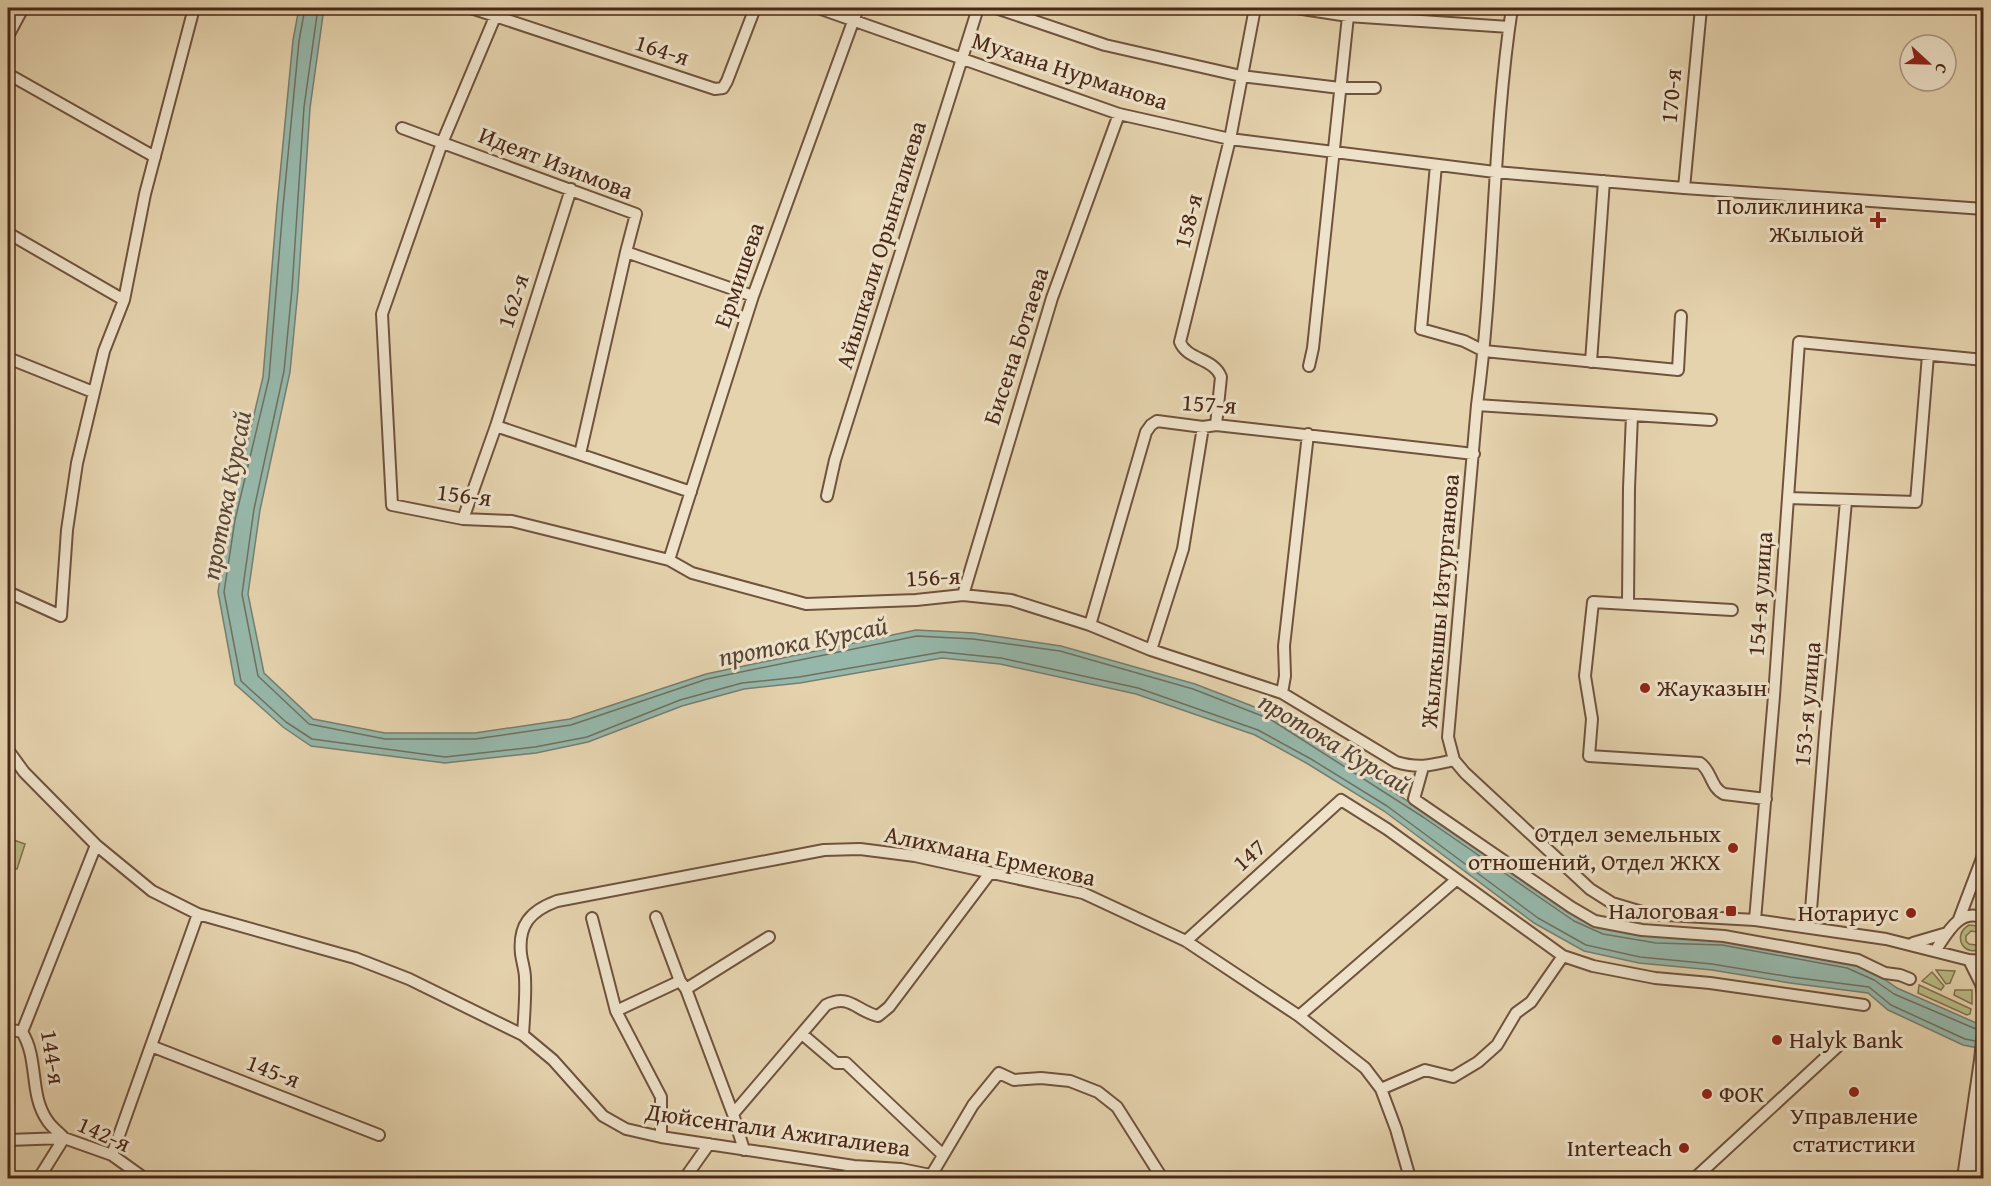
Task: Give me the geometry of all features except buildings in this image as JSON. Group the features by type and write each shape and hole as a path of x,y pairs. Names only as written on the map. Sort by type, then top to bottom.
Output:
{"street":[{"path":"8,36 23,8"},
{"path":"8,592 61,616 67,530 75,474 104,351 124,300 145,194 194,8"},
{"name":"164-я","path":"471,8 715,89 723,88 727,81 755,8"},
{"name":"Мухана Нурманова","path":"818,8 1119,114 1230,139 1495,172 1983,209"},
{"name":"Ермишева","path":"669,560 753,296 858,8"},
{"name":"Айыпкали Орынгалиева","path":"826,496 839,448 978,8"},
{"path":"996,8 1105,45 1241,76 1340,88 1375,88"},
{"name":"158-я","path":"1216,425 1221,377 1219,370 1214,365 1185,351 1180,342 1230,139 1255,8"},
{"path":"1296,8 1348,16 1509,27"},
{"name":"Жылкышы Изтурганова","path":"1512,8 1500,98 1485,351 1477,405 1448,737 1454,760 1465,773 1590,889 1612,903 1649,914 1755,920 1886,939 1975,959"},
{"name":"170-я","path":"1684,188 1701,8"},
{"path":"1309,366 1313,348 1348,16"},
{"path":"442,143 495,17"},
{"path":"8,75 155,157"},
{"name":"Бисена Ботаева","path":"963,595 1052,298 1119,114"},
{"name":"Идеят Изимова","path":"402,128 636,214 626,252"},
{"name":"156-я","path":"442,143 382,314 392,505 463,519 513,522 669,560 692,573 806,604 916,600 963,595 1011,600 1090,625 1151,650 1282,693 1396,762 1410,766 1423,766 1454,760"},
{"path":"1436,165 1421,330 1464,341 1485,351 1678,370 1681,316"},
{"path":"1591,362 1604,181"},
{"name":"162-я","path":"463,519 496,426 571,189"},
{"path":"8,233 124,300"},
{"path":"580,454 626,252 753,296"},
{"name":"154-я улица","path":"1755,920 1799,342 1928,355"},
{"path":"1788,498 1916,502 1928,355 1983,360"},
{"path":"8,358 93,392"},
{"path":"1477,405 1711,420"},
{"path":"1628,603 1632,415"},
{"name":"157-я","path":"1090,625 1146,432 1157,421 1203,427 1216,425 1308,434 1474,454"},
{"path":"496,426 691,492"},
{"path":"1151,650 1183,549 1203,427"},
{"path":"1282,693 1285,676 1284,646 1308,434"},
{"name":"153-я улица","path":"1811,910 1846,501"},
{"path":"1731,610 1593,602 1585,676 1592,719 1588,756 1700,763 1706,767 1714,787 1724,794 1766,799"},
{"name":"Дюйсенгали Ажигалиева","path":"8,750 24,772 96,845 152,891 198,914 355,958 409,979 523,1035 553,1060 603,1116 626,1129 744,1150 854,1166 901,1169 932,1174 945,1179"},
{"path":"1423,766 1414,799 1571,907 1595,921 1642,930 1724,936 1858,960 1885,972 1910,979"},
{"name":"147","path":"1186,941 1341,800 1387,829 1456,880"},
{"name":"144-я","path":"64,1138 47,1120 38,1097 33,1055 22,1032 96,845"},
{"name":"Алихмана Ермекова","path":"523,1035 525,975 521,937 526,921 543,906 557,901 824,850 860,849 899,854 1083,893 1186,941 1299,1016 1365,1068 1381,1089 1396,1129 1410,1179"},
{"path":"1983,853 1950,939 1956,953 1975,959 1983,998"},
{"path":"733,1114 826,1005 834,1001 845,1000 878,1016 889,1007 990,873"},
{"path":"1299,1016 1456,880 1563,956 1593,966 1655,978 1710,982 1864,1005"},
{"path":"112,1155 198,914"},
{"path":"1935,951 1957,922 1973,915 1983,918"},
{"path":"656,917 733,1114 744,1150"},
{"path":"592,918 616,1011 661,1097 661,1137"},
{"path":"1907,943 1922,942 1947,933"},
{"path":"616,1011 683,985 769,937"},
{"path":"1381,1089 1425,1070 1454,1077 1478,1062 1497,1045 1516,1013 1531,1002 1563,956"},
{"path":"1963,1179 1980,1060 1983,1022"},
{"path":"8,1029 22,1032"},
{"path":"802,1034 836,1063 846,1063 943,1155"},
{"name":"145-я","path":"151,1046 380,1135"},
{"path":"1695,1179 1837,1047"},
{"path":"1973,1179 1981,1096 1980,1060"},
{"path":"932,1174 973,1105 999,1073 1014,1080 1041,1078 1070,1082 1098,1092 1117,1107 1162,1179"},
{"path":"39,1179 64,1138"},
{"name":"142-я","path":"8,1140 64,1138 112,1155 144,1179"},
{"path":"685,1179 709,1144"},
{"path":"844,1179 854,1166"}],"green space":[{"path":"8,838 25,844 17,869 8,866"},
{"path":"1969,925 1978,926 1983,930 1983,947 1971,951 1966,949 1961,940 1963,930","holes":["1971,931 1977,932 1980,937 1979,942 1976,945 1969,944 1966,936"]},
{"path":"1936,970 1955,971 1950,983 1946,984"},
{"path":"1932,972 1944,986 1941,990 1922,981"},
{"path":"1919,985 1971,1009 1970,1014 1967,1015 1918,993"},
{"path":"1955,990 1972,990 1972,1004 1954,995"}],"water":[{"path":"299,8 324,8 310,108 290,372 260,510 248,594 264,673 313,719 385,733 475,733 570,719 706,674 916,630 974,633 1061,646 1195,684 1273,714 1604,928 1657,937 1723,939 1849,962 1877,974 1897,988 1983,1024 1983,1049 1963,1045 1888,1010 1868,993 1712,970 1639,963 1584,951 1534,923 1384,811 1308,764 1255,735 1136,694 1000,664 942,658 800,683 744,689 682,706 588,742 536,753 445,763 311,746 283,727 235,684 218,592 229,519 263,377 293,40"}],"place":[{"name":"Поликлиника Жылыой","path":"1878,220"},
{"name":"Жауказын","path":"1645,688"},
{"name":"Отдел земельных отношений, Отдел ЖКХ","path":"1733,848"},
{"name":"Налоговая","path":"1731,911"},
{"name":"Нотариус","path":"1911,913"},
{"name":"Halyk Bank","path":"1777,1040"},
{"name":"Управление статистики","path":"1854,1092"},
{"name":"ФОК","path":"1707,1094"},
{"name":"Interteach","path":"1684,1148"}],"water label":[{"name":"протока Курсай","path":"226,495"},
{"name":"протока Курсай","path":"803,641"},
{"name":"протока Курсай","path":"1335,743"}]}
